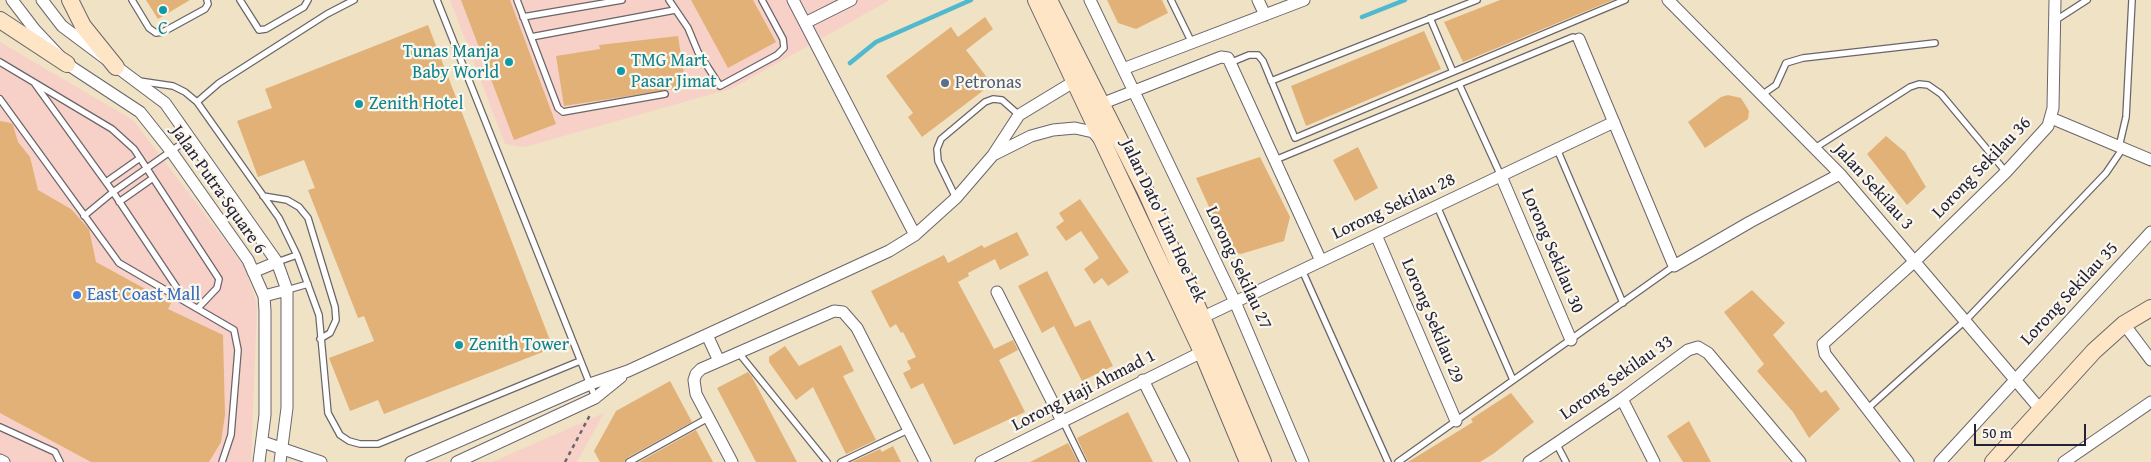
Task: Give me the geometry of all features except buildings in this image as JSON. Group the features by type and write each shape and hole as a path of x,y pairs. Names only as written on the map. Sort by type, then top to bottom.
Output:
{"street":[{"name":"Jalan Putra Square 6","path":"12,0 35,30 67,64 140,112 172,151 248,260 264,296 266,415 259,462"},
{"name":"Jalan Putra Square 6","path":"42,0 62,26 165,103 191,137 277,262 287,290 288,408 280,462"},
{"path":"70,0 83,26 116,67"},
{"path":"793,0 915,235"},
{"path":"805,23 851,0"},
{"name":"Jalan Dato' Lim Hoe Lek","path":"1036,0 1104,145 1196,321 1263,462"},
{"name":"Jalan Dato' Lim Hoe Lek","path":"1048,0 1146,192 1196,321 1202,352 1248,462"},
{"name":"Lorong Sekilau 27","path":"1090,0 1235,302 1303,462"},
{"path":"1258,0 1265,15"},
{"path":"1123,69 1304,0"},
{"name":"Jalan Sekilau 3","path":"1668,0 1840,174 2040,409"},
{"name":"Lorong Sekilau 36","path":"1867,409 1824,354 1823,344 1915,261 2006,172 2048,126 2051,118 2056,20 2055,0"},
{"path":"0,20 67,64"},
{"path":"1579,39 1674,266 1840,174"},
{"path":"1101,104 1221,57 1228,58 1232,62 1321,261"},
{"path":"411,462 590,384 628,371 889,251 915,235 956,198 993,155 1019,115 1075,80"},
{"path":"2051,118 2151,160"},
{"name":"Lorong Sekilau 28","path":"1196,321 1614,122"},
{"path":"993,155 1031,136 1060,129 1075,128 1093,132 1104,145"},
{"name":"Lorong Sekilau 30","path":"1501,176 1571,340"},
{"name":"Lorong Sekilau 35","path":"1940,462 2014,378 2151,232"},
{"name":"Lorong Sekilau 29","path":"1376,235 1456,421"},
{"path":"253,272 277,262"},
{"path":"264,296 287,290"},
{"path":"998,292 1062,421"},
{"path":"1993,462 2094,351 2124,324 2151,308"},
{"path":"732,462 696,394 694,380 701,369 826,313 843,312 850,318 924,462"},
{"path":"2124,324 2151,360"},
{"path":"707,335 719,361"},
{"name":"Lorong Sekilau 33","path":"1530,462 1622,399 1688,350 1704,349 1800,462"},
{"name":"Lorong Haji Ahmad 1","path":"981,462 1000,458 1062,421 1202,352"},
{"path":"457,462 595,398 628,371"},
{"path":"1143,380 1184,462"},
{"path":"1622,399 1654,462"},
{"path":"2064,462 2151,402"},
{"path":"1867,409 1908,462"},
{"path":"263,442 283,447 321,462"},
{"path":"0,460 4,462"}],"lane":[{"path":"132,0 149,28 156,33 163,32 205,9 208,4 207,0"},
{"path":"240,0 259,30 266,29 304,7 308,0"},
{"path":"197,102 228,78 327,14 354,0"},
{"path":"437,0 595,398"},
{"path":"517,0 558,108 562,112 665,94"},
{"path":"524,17 622,0"},
{"path":"668,0 720,86 777,54 784,48 783,38 762,0"},
{"path":"1171,0 1192,43"},
{"path":"1271,81 1477,0"},
{"path":"1232,62 1249,55 1258,55 1295,138 1626,0"},
{"path":"2056,20 2087,0"},
{"path":"1867,409 1966,320 2106,174 2121,148 2126,117 2132,0"},
{"path":"531,37 675,10"},
{"path":"1430,18 1453,72"},
{"path":"1275,160 1573,37 1579,39"},
{"path":"1763,94 1776,85 1786,63 1803,58 1935,43"},
{"path":"0,62 112,130 127,142 140,158 219,279 216,288 198,308"},
{"path":"137,81 174,86 197,102 279,218 297,255 318,315 328,413 340,435 349,441 360,444 378,444 580,361"},
{"path":"35,84 113,192 186,301"},
{"path":"1459,84 1501,176"},
{"path":"1815,148 1910,87 1919,84 1928,85 1941,94 2006,172"},
{"path":"0,99 119,263 234,330 238,350 231,435 222,462"},
{"path":"956,198 938,161 937,149 941,139 985,102 993,99 1002,100 1019,115"},
{"path":"84,216 113,192 191,137"},
{"path":"1557,149 1623,303"},
{"path":"106,182 140,158"},
{"path":"119,202 153,178"},
{"path":"263,196 287,200 299,206 308,218 336,307 336,320 330,333 320,339"},
{"path":"1437,206 1513,380"},
{"path":"277,262 297,255"},
{"path":"1398,462 1674,266"},
{"path":"1302,270 1388,462"},
{"path":"287,290 308,284"},
{"path":"738,352 828,462"},
{"path":"629,462 708,418"},
{"path":"1062,421 1083,462"},
{"path":"0,427 55,452 60,462"},
{"path":"841,462 908,430"},
{"path":"1556,443 1566,462"}],"path":[{"path":"565,462 588,418 595,398"}],"shaded area":[{"path":"450,0 890,0 733,88 525,147 505,144"},
{"path":"0,42 133,120 245,267 257,305 251,462 0,462"},
{"path":"604,413 577,462 492,462"}],"waterway":[{"path":"850,63 876,42 971,0"},
{"path":"1362,17 1405,0"}],"place":[{"name":"C","path":"163,10"},
{"name":"Tunas Manja Baby World","path":"509,62"},
{"name":"TMG Mart Pasar Jimat","path":"621,71"},
{"name":"Petronas","path":"945,83"},
{"name":"Zenith Hotel","path":"359,104"},
{"name":"East Coast Mall","path":"77,295"},
{"name":"Zenith Tower","path":"459,345"}]}
